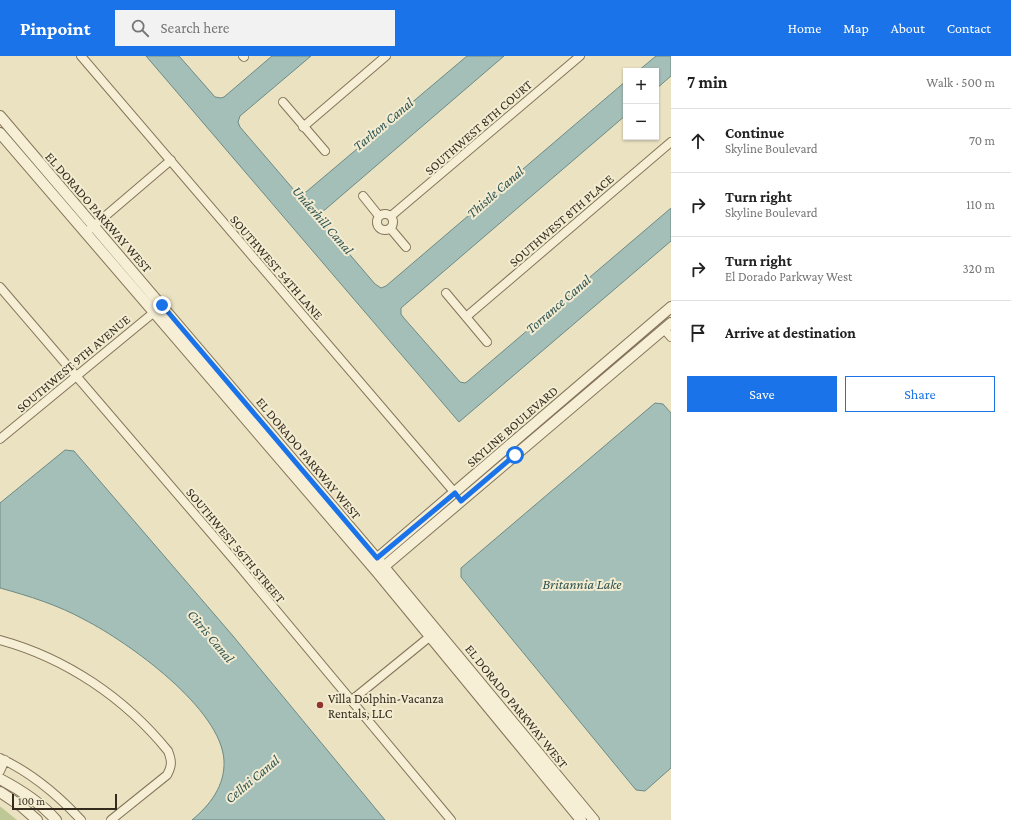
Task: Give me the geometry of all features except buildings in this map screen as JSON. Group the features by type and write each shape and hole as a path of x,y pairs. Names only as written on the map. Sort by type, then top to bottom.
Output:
{"street":[{"name":"SOUTHWEST 54TH LANE","path":"81,56 458,497"},
{"path":"303,127 386,56"},
{"name":"SOUTHWEST 8TH COURT","path":"391,216 580,56"},
{"path":"283,102 325,151"},
{"name":"EL DORADO PARKWAY WEST","path":"0,116 93,226 158,309 594,820"},
{"name":"EL DORADO PARKWAY WEST","path":"0,132 86,233 158,309"},
{"name":"SOUTHWEST 8TH PLACE","path":"466,317 671,142"},
{"path":"86,233 171,160"},
{"path":"363,196 379,216"},
{"path":"384,214 391,216 393,221 390,228 385,230 380,229 377,221 379,216 384,214"},
{"path":"390,228 406,246"},
{"name":"SOUTHWEST 56TH STREET","path":"0,287 352,700 451,820"},
{"path":"446,293 487,342"},
{"name":"SKYLINE BOULEVARD","path":"377,566 458,497 671,307"},
{"name":"SOUTHWEST 9TH AVENUE","path":"0,439 158,309"},
{"path":"657,319 669,330"},
{"name":"SKYLINE BOULEVARD","path":"458,497 669,330"},
{"path":"352,700 433,633"},
{"name":"EL DORADO PARKWAY WEST","path":"433,633 580,820"},
{"path":"0,640 55,660 107,692 134,714 168,751 172,766 168,775 111,820"},
{"path":"0,771 3,759 26,772 44,784 81,820"},
{"path":"0,779 29,796 56,820"},
{"path":"0,792 21,806 37,820"}],"green space":[{"path":"1,807 17,820 0,820"}],"water":[{"path":"146,56 179,56 215,97 221,98 272,56 311,56 240,116 238,122 240,127 294,190 300,193 306,192 467,56 504,56 320,214 320,220 375,284 381,288 386,286 623,84 623,118 401,308 401,314 460,382 465,383 671,208 671,241 459,422"},
{"path":"656,56 671,56 671,76 659,86 659,68 642,68"},
{"name":"Britannia Lake","path":"655,403 663,404 671,413 671,768 645,791 636,790 461,577 461,568"},
{"path":"65,450 74,451 233,636 385,820 192,820 205,808 219,787 224,770 224,761 219,741 207,720 190,699 170,679 125,644 103,630 54,605 0,588 0,503"}],"place":[{"name":"Villa Dolphin-Vacanza Rentals, LLC","path":"320,705"}],"route":[{"path":"162,305 377,558 455,493 461,501 515,455"}],"water label":[{"name":"Tarlton Canal","path":"383,124"},
{"name":"Thistle Canal","path":"495,192"},
{"name":"Underhill Canal","path":"323,220"},
{"name":"Torrance Canal","path":"558,304"},
{"name":"Citris Canal","path":"211,636"},
{"name":"Cellni Canal","path":"252,779"}]}
